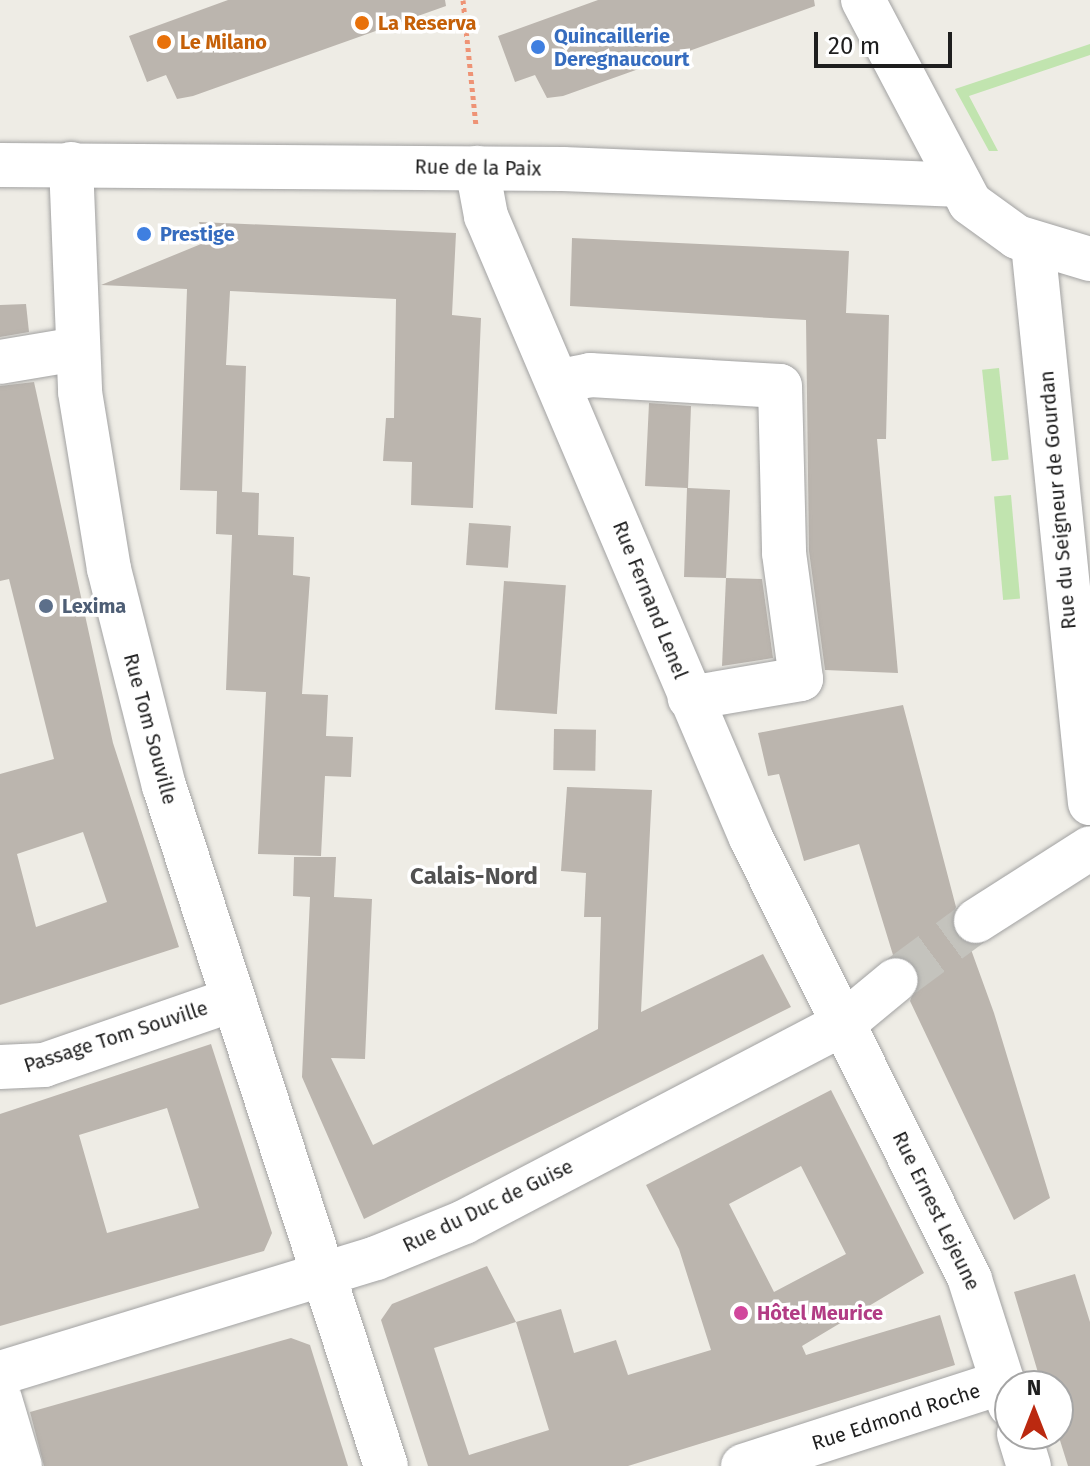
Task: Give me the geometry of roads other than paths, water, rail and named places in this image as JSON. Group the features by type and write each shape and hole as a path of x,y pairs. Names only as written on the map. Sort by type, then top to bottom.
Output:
{"street":[{"path":"863,0 955,185 1000,227 1033,244 1090,259"},
{"name":"Rue Tom Souville","path":"71,164 77,349 109,569 164,786 386,1466"},
{"name":"Rue de la Paix","path":"0,165 477,168 955,185"},
{"name":"Rue Fernand Lenel","path":"477,168 486,216 560,381 690,698 844,1023"},
{"name":"Rue du Seigneur de Gourdan","path":"1033,244 1090,803"},
{"path":"0,362 77,349"},
{"path":"560,381 590,375 780,386 782,527 801,679 690,698"},
{"path":"976,921 1090,848"},
{"name":"Rue du Duc de Guise","path":"0,1373 323,1274 464,1222 844,1023 896,980"},
{"name":"Passage Tom Souville","path":"0,1067 44,1065 232,1000"},
{"name":"Rue Ernest Lejeune","path":"844,1023 970,1280 998,1370"},
{"name":"Rue Edmond Roche","path":"743,1466 994,1397"},
{"path":"0,1399 20,1466"}],"tunnel":[{"path":"896,980 976,921"}],"place":[{"name":"La Reserva","path":"362,23"},
{"name":"Le Milano","path":"164,42"},
{"name":"Quincaillerie Deregnaucourt","path":"538,47"},
{"name":"Prestige","path":"144,234"},
{"name":"Lexima","path":"46,606"},
{"name":"Hôtel Meurice","path":"741,1313"}],"district":[{"name":"Calais-Nord","path":"474,877"}]}
